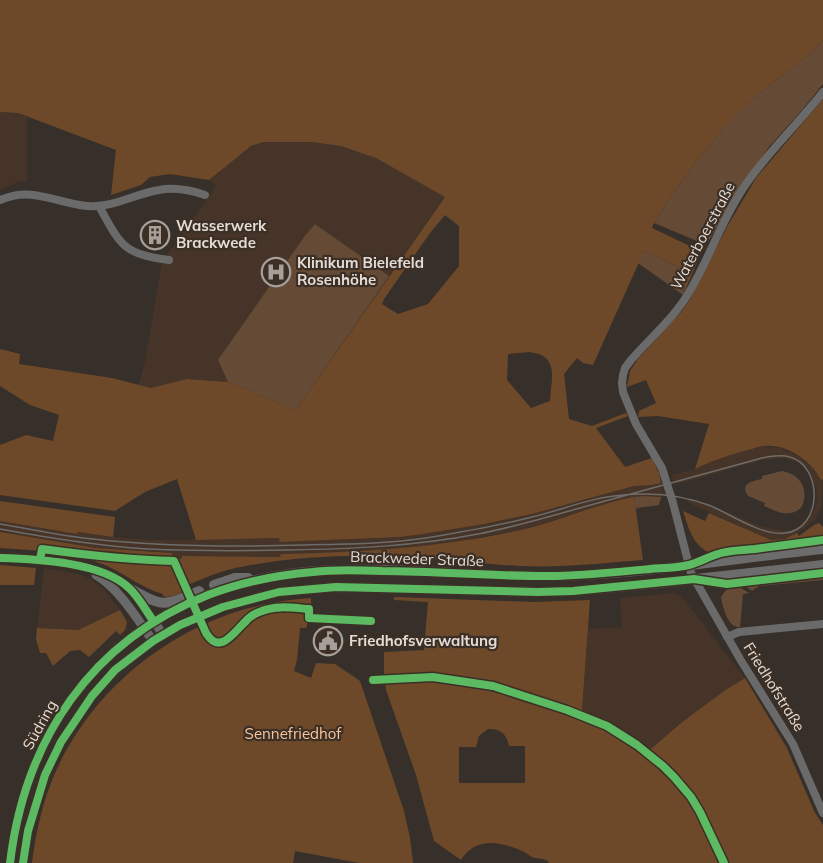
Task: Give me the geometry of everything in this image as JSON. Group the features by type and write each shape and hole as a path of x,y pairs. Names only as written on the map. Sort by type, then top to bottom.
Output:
{"main road":[{"name":"Brackweder Straße","path":"144,629 166,615 211,594 266,578 315,572 410,571 528,576 604,574 823,549"},
{"name":"Brackweder Straße","path":"153,641 192,619 233,604 271,594 311,588 573,591 823,565"},
{"path":"131,589 148,599 162,603 176,601 235,578 266,578"},
{"name":"Südring","path":"10,863 20,806 31,771 48,736 68,702 91,675 124,643 144,629"},
{"name":"Südring","path":"23,863 28,831 39,791 61,742 103,683 128,659 153,641"}],"street":[{"name":"Waterboerstraße","path":"694,579 688,565 664,473 626,402 622,383 623,375 631,360 677,310 689,293 728,215 747,184 770,153 823,92"},
{"path":"0,200 28,194 79,205 99,206 116,204 164,189 184,189 205,195"},
{"path":"99,206 112,231 129,249 147,257 169,261"},
{"path":"0,558 40,560 79,567 101,572 116,579 131,589 163,635"},
{"path":"79,567 108,583 153,641"},
{"name":"Friedhofstraße","path":"694,579 793,744 823,813"},
{"path":"727,637 739,632 823,624"}],"shaded area":[{"path":"823,40 823,84 768,148 708,242 702,243 654,223 722,130 748,103"},
{"path":"0,112 18,113 27,117 27,182 18,181 0,190"},
{"name":"Klinikum Bielefeld Rosenhöhe","path":"263,142 312,142 341,146 376,158 445,196 296,410 228,382 187,379 151,388 139,385 163,261 216,186 209,180 246,149"},
{"path":"315,224 389,276 296,410 228,382 218,360"},
{"path":"644,251 687,271 683,295 638,263"},
{"path":"763,446 781,448 799,456 816,471 821,480 823,479 822,506 815,520 793,536 777,540 765,538 687,502 690,498 760,526 789,531 807,520 817,502 812,476 797,462 784,458 763,460 674,485 672,475 695,469 716,459"},
{"path":"782,471 799,480 804,490 804,502 801,508 792,513 783,513 764,506 765,503 748,496 745,488 748,483 762,479 762,476"},
{"path":"661,483 664,494 661,497 645,496 625,499 537,526 422,547 281,554 281,557 182,556 182,559 172,558 172,553 96,548 0,532 0,521 77,534 77,532 150,540 280,538 280,542 400,537 484,524 532,514 634,486"},
{"path":"634,497 661,497 659,505 636,510"},
{"path":"44,568 89,578 103,588 120,610 78,630 37,628"},
{"path":"823,575 823,580 759,586 752,591 742,584"},
{"path":"738,586 749,593 743,594 740,627 730,622 721,597 727,589"},
{"path":"676,593 682,597 745,678 681,723 651,749 611,724 582,710 588,629 622,627 620,598"}],"green space":[{"path":"0,0 823,0 823,40 748,103 722,130 654,223 652,228 696,249 699,258 683,295 687,271 644,251 593,365 583,363 577,358 564,374 569,419 592,426 626,413 628,416 596,428 625,467 652,458 661,483 634,486 532,514 423,534 280,542 279,538 196,540 177,479 145,492 115,511 0,495 0,445 26,435 53,441 59,415 30,405 0,386 0,349 20,354 19,364 112,378 151,388 187,379 228,382 296,410 445,197 376,158 341,146 312,142 263,142 251,146 209,180 170,174 150,177 141,185 111,195 116,150 18,113 0,112","holes":["445,215 459,226 459,266 428,304 398,314 382,304 384,299","529,352 540,354 548,360 552,371 550,401 531,408 507,380 508,354"]},
{"path":"823,99 823,479 821,480 811,466 797,454 772,446 761,446 695,469 709,424 658,416 638,417 639,411 656,403 646,380 627,387 630,371 690,299 727,227 756,178"},
{"path":"634,497 643,560 535,566 390,556 307,558 229,569 181,588 182,592 168,597 105,565 79,557 53,552 0,548 0,532 96,548 172,553 172,558 181,559 182,556 280,557 281,554 378,550 442,544 505,533 537,526"},
{"path":"0,501 115,517 113,537 78,532 77,534 0,521"},
{"path":"683,511 705,521 709,513 771,540 785,539 797,533 799,536 819,523 823,527 823,538 708,552 694,539"},
{"path":"0,565 36,568 34,585 0,585"},
{"path":"394,597 534,602 590,600 582,710 611,724 651,749 681,723 745,678 787,748 814,811 823,825 823,863 549,863 497,843 473,847 461,860 434,841 416,775 386,690 384,675 384,652 424,650 428,602 394,600","holes":["488,729 502,733 507,738 509,746 525,746 525,783 459,783 459,747 476,747 479,736"]},
{"name":"Sennefriedhof","path":"311,598 311,612 306,628 300,628 294,671 311,678 316,663 335,664 360,681 404,811 413,863 359,863 295,851 293,863 32,863 47,793 56,771 76,735 100,703 128,674 160,649 195,629 232,614 271,603"},
{"path":"120,610 127,622 125,630 120,635 116,631 89,657 80,650 70,651 53,666 46,653 40,653 36,639 37,628 78,630"}],"tram line":[{"path":"0,524 81,538 146,544 278,546 365,543 411,540 453,533 519,520 600,498 623,495 634,494 645,494 690,499 711,506 757,528 785,533 797,529 806,521 812,510 814,497 813,484 801,463 780,455 762,458 653,488 631,494 609,500 587,506 533,521 506,528 408,544 312,550 166,550 92,544 0,529"}],"cycle path":[{"path":"10,863 18,818 31,775 48,736 71,700 98,667 130,639 167,615 208,595 260,580 330,570 513,576 592,574 689,565 725,552 823,540"},
{"path":"40,560 42,549 108,557 174,561 206,633 211,640 216,642 227,640 253,615 273,608 309,609 309,618 371,621"},
{"path":"0,558 32,559 86,567 103,572 129,588 154,622"},
{"path":"23,863 28,831 45,775 61,742 92,696 115,670 153,641 180,625 223,607 279,592 336,587 573,591 694,579 727,584 823,573"},
{"path":"373,680 433,677 493,686 567,710 607,726 637,745 674,777 700,812 724,863"}],"place":[{"name":"Wasserwerk Brackwede","path":"155,235"},
{"name":"Klinikum Bielefeld Rosenhöhe","path":"276,272"},
{"name":"Friedhofsverwaltung","path":"328,641"}]}
